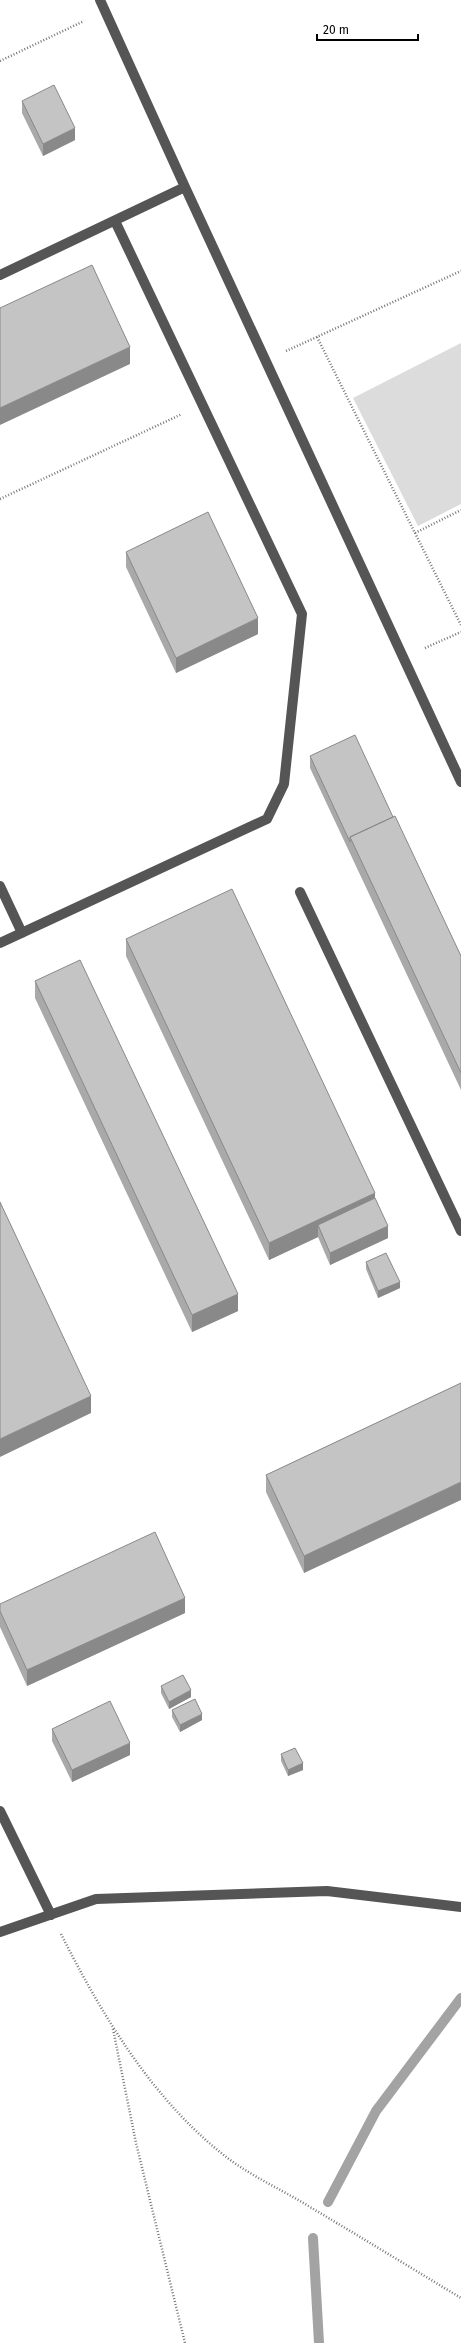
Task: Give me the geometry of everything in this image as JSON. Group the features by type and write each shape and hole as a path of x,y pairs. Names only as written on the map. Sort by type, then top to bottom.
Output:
{"lane":[{"path":"100,0 185,187 461,782"},
{"path":"0,275 185,187"},
{"path":"0,943 267,819 284,784 302,614 115,221"},
{"path":"0,886 22,933"},
{"path":"300,892 461,1231"},
{"path":"0,1811 51,1915"},
{"path":"0,1932 96,1899 327,1891 461,1907"}],"path":[{"path":"0,61 105,11"},
{"path":"265,359 317,337 461,271"},
{"path":"317,337 461,625"},
{"path":"0,499 202,404"},
{"path":"415,533 461,510"},
{"path":"403,657 461,632"},
{"path":"51,1915 84,1979 112,2026 150,2079 190,2125 226,2157 461,2298"},
{"path":"112,2026 136,2143 185,2343"}],"shaded area":[{"path":"461,343 461,504 418,526 353,398"}],"building":[{"path":"54,85 75,128 43,144 22,101"},
{"path":"92,265 130,347 0,408 0,308"},
{"path":"208,512 258,618 176,658 126,552"},
{"path":"355,735 393,817 350,837 350,842 310,756"},
{"path":"395,816 461,956 461,1073 350,837"},
{"path":"232,889 375,1193 269,1243 126,939"},
{"path":"80,960 238,1294 192,1315 35,981"},
{"path":"375,1198 388,1226 330,1253 318,1225"},
{"path":"0,1202 91,1396 0,1439"},
{"path":"386,1253 400,1282 378,1291 366,1262"},
{"path":"461,1383 461,1482 304,1556 266,1475"},
{"path":"155,1532 185,1598 27,1670 0,1611 0,1604"},
{"path":"183,1675 191,1690 169,1702 161,1686"},
{"path":"195,1699 202,1714 180,1725 172,1710"},
{"path":"110,1701 130,1743 72,1770 52,1729"},
{"path":"295,1748 303,1763 288,1770 281,1754"}],"waterway":[{"path":"328,2202 376,2111 461,1998"},
{"path":"313,2238 319,2343"}]}
